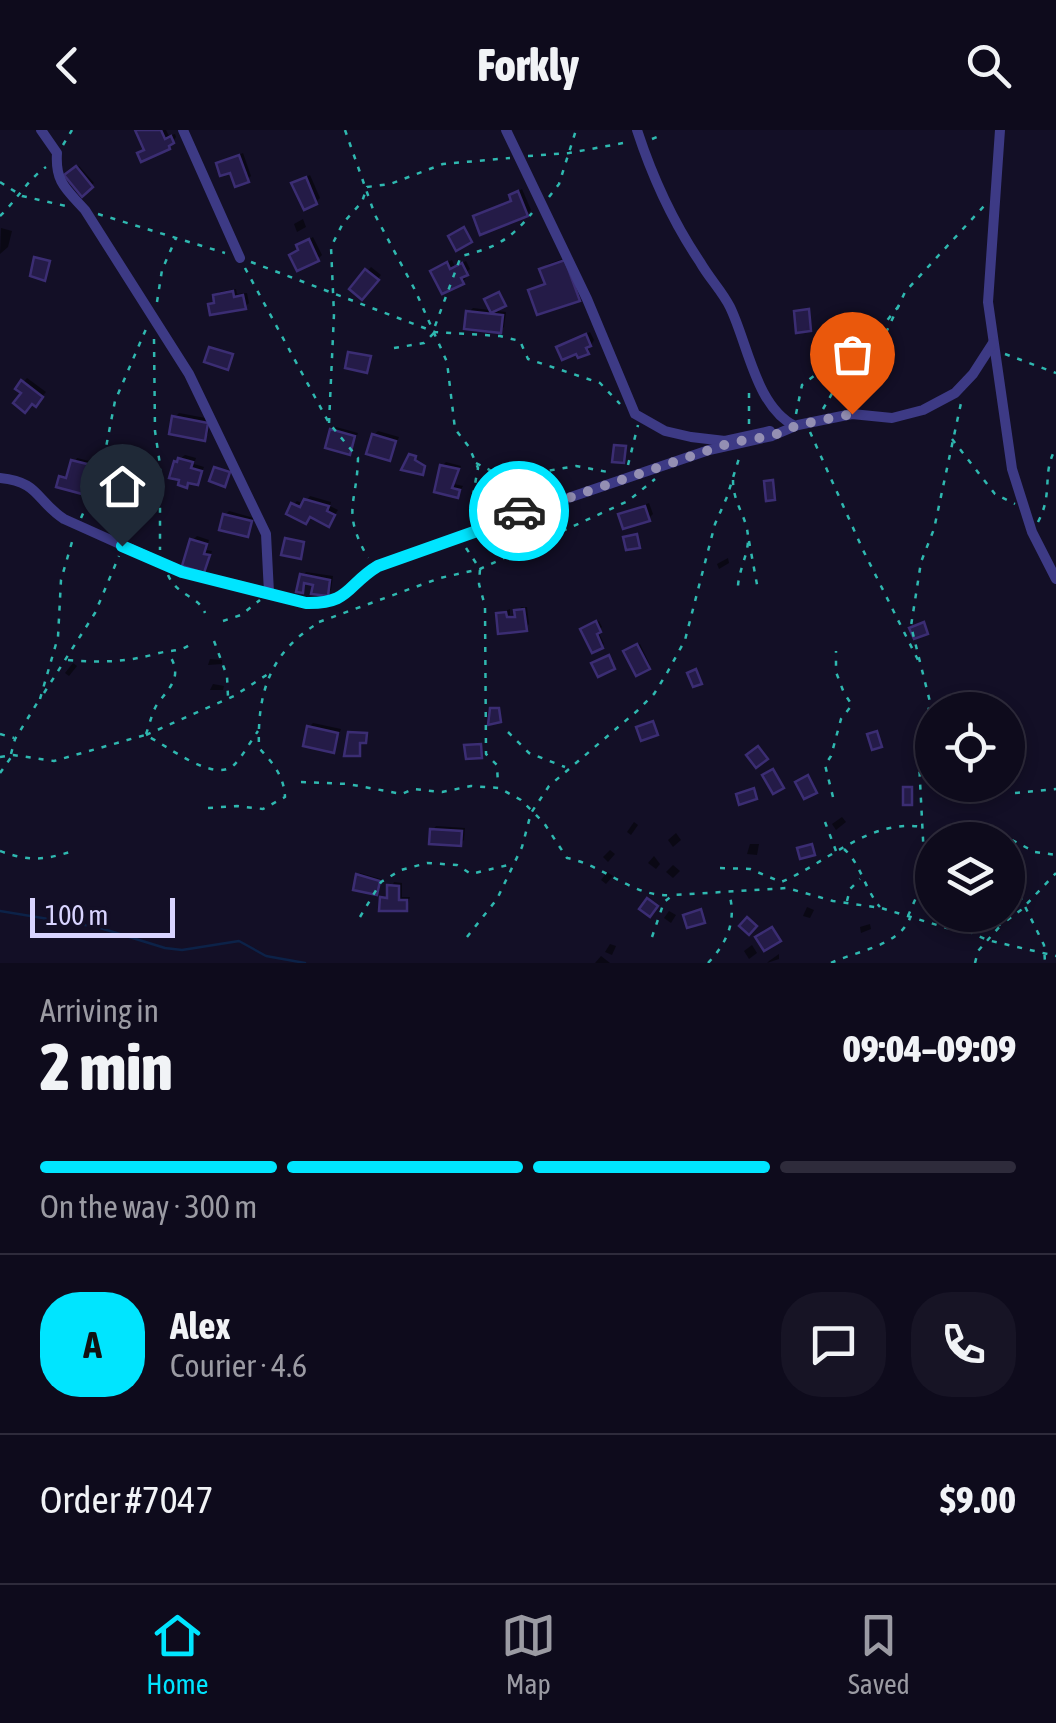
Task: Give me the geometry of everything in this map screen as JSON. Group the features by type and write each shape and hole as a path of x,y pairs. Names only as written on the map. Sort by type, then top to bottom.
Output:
{"street":[{"path":"41,130 58,153 56,172 189,374 266,534 269,593"},
{"path":"183,130 240,258"},
{"path":"506,130 611,353 634,414 665,431 691,437 748,438"},
{"path":"637,130 667,202 699,262 728,304 753,372 779,417 794,426"},
{"path":"1000,130 988,302 993,343 1012,469 1032,532 1056,579"},
{"path":"0,478 26,483 49,509 166,566 306,603 322,603 345,597 373,568 474,532 502,512 533,510 733,442 794,426 852,414 892,418 923,410 955,393 993,343"}],"path":[{"path":"0,216 22,196 36,174 51,164 72,130"},
{"path":"345,130 376,214 436,332 447,362 455,429 478,468 470,511 480,515 502,512"},
{"path":"436,332 435,323 461,256 497,245 516,232 542,204 559,184 576,130"},
{"path":"0,182 22,196 84,210 240,258 436,332 520,341 528,359 600,382 624,408"},
{"path":"329,424 331,247 343,223 362,202 367,187"},
{"path":"925,674 862,550 810,426 830,400 844,373 845,362 883,339 912,284 993,196"},
{"path":"176,237 162,270 153,345 155,431 160,465 159,543 161,562 173,586 200,604 205,613"},
{"path":"240,258 329,424 358,458 350,511 354,530 373,568"},
{"path":"862,352 903,300"},
{"path":"40,699 58,637 61,580 101,473 115,401 155,320"},
{"path":"394,348 424,343 436,332"},
{"path":"993,343 1005,354 1056,373"},
{"path":"468,937 493,907 522,846 532,812 552,781 637,710 668,673 686,640 715,524 748,438 749,382 753,372"},
{"path":"812,436 794,426 802,385 814,376 844,373"},
{"path":"928,692 911,626 921,562 934,529 962,401"},
{"path":"476,463 505,478 576,466 621,471 630,460 637,420"},
{"path":"952,438 996,494 1008,503 1022,505"},
{"path":"1032,532 1050,492 1047,469 1056,448"},
{"path":"319,622 440,578 480,570 628,501 663,473"},
{"path":"734,474 733,495 748,535 758,590"},
{"path":"738,586 748,535"},
{"path":"460,538 480,570 485,606 486,754 496,766 498,788"},
{"path":"0,773 12,755 15,739 68,660 100,602 122,546"},
{"path":"223,621 245,612 269,593"},
{"path":"208,808 262,809 285,797 284,783 259,748 260,703 270,673 296,640 330,616 345,597"},
{"path":"214,642 227,676 228,699"},
{"path":"68,660 119,662 182,650 191,644"},
{"path":"833,797 824,765 831,756 841,720 852,705 836,672 836,651"},
{"path":"145,735 156,706 176,680 176,664 168,652"},
{"path":"0,758 12,755 54,761 145,735 228,699 270,673"},
{"path":"145,735 205,768 223,770 232,767 258,730"},
{"path":"508,732 529,753 568,768"},
{"path":"0,734 15,739"},
{"path":"301,782 348,784 402,794 413,789 442,792 484,785 498,788 521,800 554,835 567,858 646,892 673,895 787,888 915,918"},
{"path":"1025,791 1056,789"},
{"path":"825,822 836,852"},
{"path":"720,868 762,872 780,882 898,825 915,826"},
{"path":"1025,846 1056,855"},
{"path":"844,849 858,865 861,878 881,908"},
{"path":"0,851 29,860 54,860 73,851"},
{"path":"360,918 381,882 401,870 426,863 457,865 471,874 514,863"},
{"path":"1025,905 1056,873"},
{"path":"847,904 850,889 861,878"},
{"path":"708,963 724,946 732,924 734,912 729,892"},
{"path":"652,937 664,902 673,895"},
{"path":"832,963 895,938 908,925 915,903"},
{"path":"1025,908 1046,952 1045,963"},
{"path":"971,932 987,940 1056,956"},
{"path":"975,963 978,951 994,932"}],"building":[{"path":"135,130 161,130 165,139 171,136 174,143 170,149 141,162 137,153 144,150"},
{"path":"239,155 249,182 235,187 230,173 220,176 216,163"},
{"path":"76,166 93,187 82,197 64,175"},
{"path":"306,177 317,204 304,210 291,183"},
{"path":"518,191 528,216 480,235 473,216 511,201 509,195"},
{"path":"464,227 472,242 456,251 448,236"},
{"path":"309,239 319,261 297,271 289,255 298,250 296,245"},
{"path":"34,257 50,261 45,281 30,276"},
{"path":"565,260 580,301 537,315 528,290 545,284 539,269"},
{"path":"447,262 450,269 462,263 468,275 461,278 464,284 442,294 430,271"},
{"path":"365,269 379,280 362,300 349,289"},
{"path":"233,291 234,297 243,295 246,309 210,315 208,304 214,303 213,295"},
{"path":"499,292 506,306 491,313 484,299"},
{"path":"809,309 811,331 796,333 794,311"},
{"path":"466,311 503,315 501,333 464,329"},
{"path":"586,334 591,346 586,348 589,354 562,360 556,347"},
{"path":"209,347 233,354 228,370 204,362"},
{"path":"348,352 371,356 367,373 345,368"},
{"path":"21,380 43,397 25,413 13,403 21,393 15,389"},
{"path":"172,416 208,423 205,441 169,434"},
{"path":"330,429 355,436 350,455 325,448"},
{"path":"372,434 396,441 390,461 366,454"},
{"path":"614,445 626,446 624,463 612,462"},
{"path":"409,454 425,466 423,475 401,470"},
{"path":"178,458 193,462 191,468 202,471 198,485 188,483 187,488 178,485 179,480 169,478"},
{"path":"71,460 99,467 96,480 90,478 89,485 86,484 86,495 56,487 59,476 66,478"},
{"path":"440,465 459,469 452,488 460,490 458,498 434,492"},
{"path":"214,467 230,472 225,487 209,481"},
{"path":"773,480 775,500 766,501 764,481"},
{"path":"304,499 329,506 327,511 335,515 329,527 310,517 306,524 286,514 291,503 300,507"},
{"path":"645,506 650,521 623,529 618,514"},
{"path":"223,514 252,521 248,537 219,530"},
{"path":"637,534 640,548 626,550 623,537"},
{"path":"285,538 304,542 301,559 281,555"},
{"path":"190,539 207,544 204,554 210,555 204,573 182,566"},
{"path":"300,574 330,580 328,596 311,594 313,585 304,583 303,593 296,592"},
{"path":"524,609 527,631 498,634 496,613 506,612 507,617 515,617 514,610"},
{"path":"596,621 603,648 592,653 580,629"},
{"path":"924,622 928,634 914,639 909,628"},
{"path":"637,644 650,669 636,676 623,651"},
{"path":"609,655 615,669 598,677 591,663"},
{"path":"696,669 702,684 693,687 687,673"},
{"path":"490,708 499,708 501,722 488,725"},
{"path":"653,721 658,735 641,741 636,727"},
{"path":"307,726 338,733 334,753 303,746"},
{"path":"877,731 882,747 872,750 867,734"},
{"path":"348,732 367,733 366,743 360,743 360,756 344,756"},
{"path":"481,744 482,758 466,759 464,745"},
{"path":"758,746 768,759 756,768 746,755"},
{"path":"773,769 784,788 773,794 762,775"},
{"path":"808,775 817,793 804,799 795,782"},
{"path":"903,787 912,787 912,805 903,805"},
{"path":"754,788 757,799 739,805 736,794"},
{"path":"430,829 462,831 461,846 429,844"},
{"path":"812,844 815,855 800,859 797,848"},
{"path":"356,874 380,881 377,895 353,890"},
{"path":"387,885 399,886 399,900 407,900 407,911 379,911 380,897 387,898"},
{"path":"647,898 658,906 650,917 639,909"},
{"path":"701,909 705,923 687,928 683,915"},
{"path":"747,917 757,926 749,935 739,926"},
{"path":"772,927 781,941 764,951 755,937"}],"waterway":[{"path":"0,911 97,927 165,948 182,950 239,941 266,956 305,963"}],"way so far":[{"path":"519,511 533,510 733,442 751,441 798,425 852,414"}],"route":[{"path":"122,546 182,572 306,603 322,603 345,597 364,574 378,566 474,532 502,512 519,511"}]}
